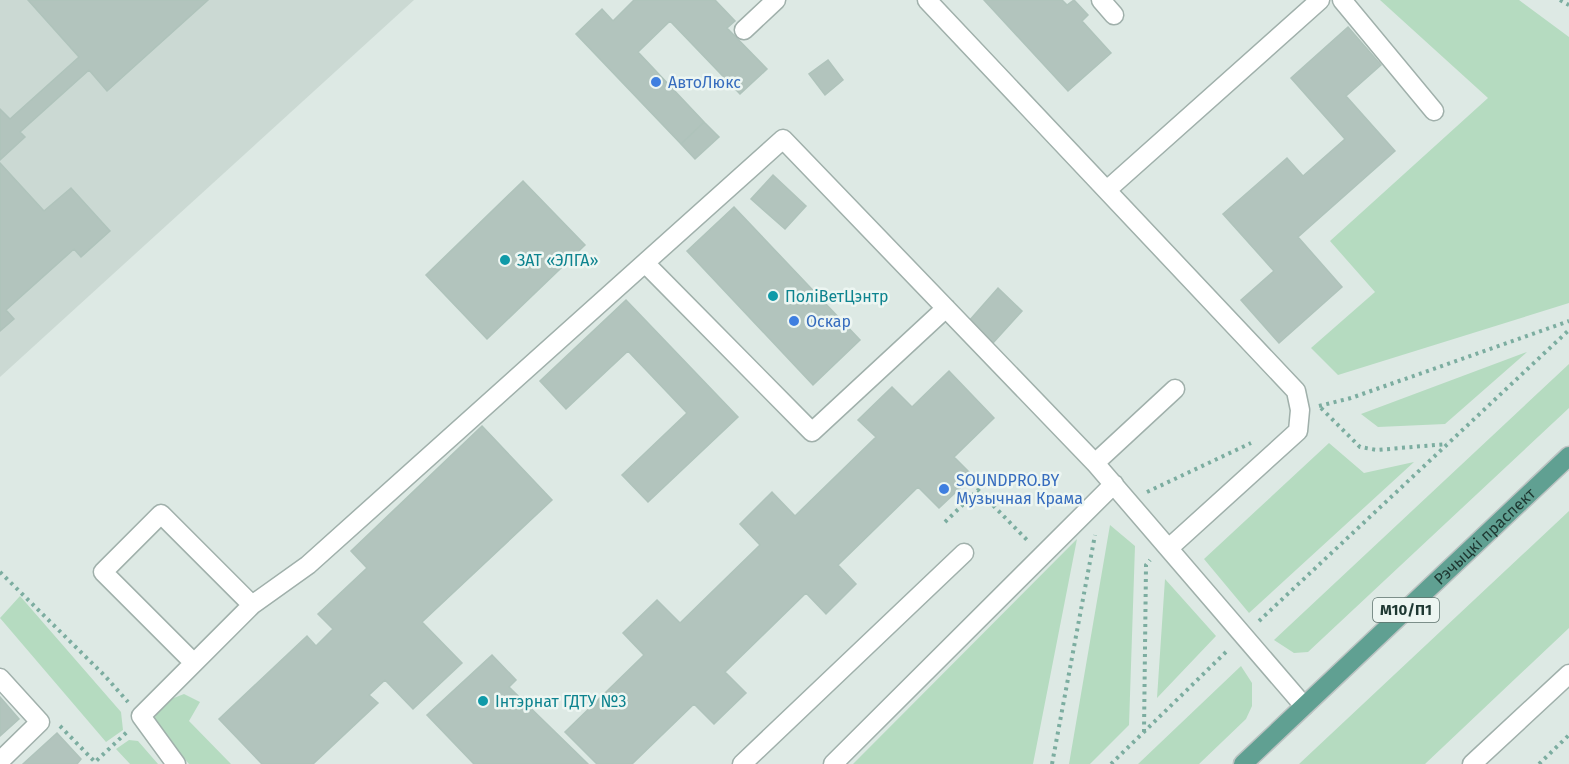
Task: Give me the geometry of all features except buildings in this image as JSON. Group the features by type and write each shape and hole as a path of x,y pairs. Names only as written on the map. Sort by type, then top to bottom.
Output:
{"main road":[{"name":"Рэчыцкі праспект","path":"1243,764 1569,456"}],"street":[{"path":"744,30 776,0"},
{"path":"927,0 1296,391 1300,410 1298,431 1169,549"},
{"path":"1101,0 1114,15"},
{"path":"1107,190 1320,0"},
{"path":"1342,0 1434,111"},
{"path":"176,764 141,716 252,605 308,565 783,139 1095,463 1304,706"},
{"path":"645,263 812,432 946,308"},
{"path":"1095,463 1175,389"},
{"path":"833,764 1114,484"},
{"path":"194,663 103,572 162,514 252,605"},
{"path":"742,764 964,553"},
{"path":"1472,764 1569,674"},
{"path":"0,678 40,722 0,761"}],"path":[{"path":"1560,0 1569,5"},
{"path":"1300,410 1351,398 1569,321"},
{"path":"1111,764 1244,635 1569,330"},
{"path":"1319,406 1360,447 1377,450 1448,444"},
{"path":"1128,501 1257,440"},
{"path":"945,522 978,489 1042,556"},
{"path":"1052,764 1095,531"},
{"path":"0,572 105,676 141,716 124,736 95,762 54,720 40,722"},
{"path":"1539,764 1569,735"}],"shaded area":[{"path":"0,0 414,0 0,377"}],"green space":[{"path":"1380,0 1519,0 1569,37 1569,303 1338,375 1311,348 1375,292 1330,241 1488,98"},
{"path":"1527,352 1445,424 1378,427 1361,414"},
{"path":"1569,364 1569,408 1308,652 1294,653 1274,640"},
{"path":"1329,443 1364,473 1414,462 1249,613 1204,559"},
{"path":"1569,511 1569,628 1425,764 1299,764"},
{"path":"1110,525 1135,546 1129,725 1090,764 1069,764"},
{"path":"1077,539 1033,764 853,764"},
{"path":"1165,579 1216,636 1157,698"},
{"path":"20,596 121,712 123,730 106,742 0,618"},
{"path":"1241,666 1252,683 1252,706 1246,719 1199,764 1138,764"},
{"path":"184,694 200,702 189,721 231,764 189,764 153,720 166,701"},
{"path":"129,740 138,741 158,764 130,764 116,749"}],"place":[{"name":"АвтоЛюкс","path":"656,82"},
{"name":"ЗАТ «ЭЛГА»","path":"505,260"},
{"name":"ПоліВетЦэнтр","path":"773,296"},
{"name":"Оскар","path":"794,321"},
{"name":"SOUNDPRO.BY Музычная Крама","path":"944,489"},
{"name":"Інтэрнат ГДТУ №3","path":"483,701"}]}
